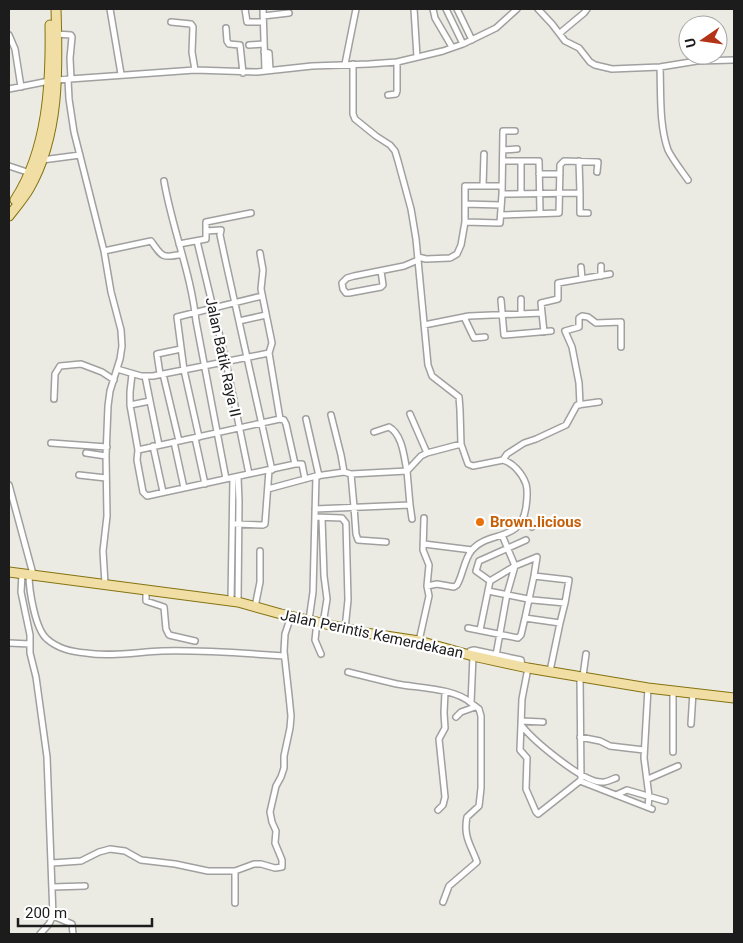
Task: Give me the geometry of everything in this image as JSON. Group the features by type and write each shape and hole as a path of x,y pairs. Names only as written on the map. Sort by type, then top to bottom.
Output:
{"main road":[{"path":"9,216 30,187 41,160 52,119 53,51 50,9"},
{"path":"53,51 56,34 56,9"},
{"path":"9,209 30,173 51,102"},
{"name":"Jalan Perintis Kemerdekaan","path":"9,572 235,601 345,629 419,641 470,655 496,658 525,667 648,688 734,698"}],"street":[{"path":"110,9 121,74"},
{"path":"245,9 247,22 289,13"},
{"path":"263,9 263,44 268,71"},
{"path":"345,64 356,9"},
{"path":"414,9 417,57"},
{"path":"433,9 435,18 452,47"},
{"path":"446,9 463,44"},
{"path":"457,9 472,40"},
{"path":"9,89 52,81 121,74 195,70 243,73 345,64 396,62 463,44 496,28 517,9"},
{"path":"538,9 543,12 565,41 579,48 590,62 595,65 612,69 660,67 697,61 734,60"},
{"path":"560,33 586,11 592,9"},
{"path":"171,22 191,24 193,27 192,52 195,70"},
{"path":"226,28 226,41 229,44 237,43 240,45 243,73"},
{"path":"56,34 71,35 72,37 69,99 80,155 121,330 122,346 110,391 106,456 107,516 103,551 105,584"},
{"path":"9,35 15,48 21,87"},
{"path":"249,45 263,44"},
{"path":"388,95 396,94 397,91 396,62"},
{"path":"353,64 353,114 355,119 395,150 411,209 430,373 456,393 460,400 461,444 468,464 470,466 503,460 517,470 526,484 527,502 521,524 472,550 456,586 436,584 427,586"},
{"path":"660,67 663,129 670,153 688,180"},
{"path":"465,222 500,223 503,132 515,131"},
{"path":"503,150 517,149"},
{"path":"483,186 484,154"},
{"path":"41,160 80,155"},
{"path":"521,161 521,194"},
{"path":"503,162 539,161 540,214"},
{"path":"500,215 560,213 560,165 564,161 598,162 598,172"},
{"path":"579,161 580,213 588,213"},
{"path":"9,166 30,173"},
{"path":"539,174 560,174"},
{"path":"164,180 195,303 195,312 226,479"},
{"path":"381,271 382,287 350,293 346,293 343,290 342,283 347,278 404,266 418,259 450,258 457,254 462,245 465,222 465,186 502,186"},
{"path":"502,194 580,193"},
{"path":"465,204 501,205"},
{"path":"180,244 206,239 205,223 208,221 251,213"},
{"path":"206,231 222,230 220,235 271,470 266,496 265,524 236,524"},
{"path":"104,251 150,241 158,252 165,256 182,254"},
{"name":"Jalan Batik Raya II","path":"197,241 226,362 249,474"},
{"path":"260,252 263,270 261,289 272,343 269,353 280,419"},
{"path":"601,266 601,276"},
{"path":"581,267 582,279"},
{"path":"544,332 542,303 558,299 558,284 610,274"},
{"path":"204,484 184,370 177,317 262,296"},
{"path":"521,299 521,314"},
{"path":"501,300 504,335 551,331"},
{"path":"424,325 464,317 542,313"},
{"path":"239,321 266,315"},
{"path":"580,405 579,383 572,347 565,331 579,327 579,318 582,316 588,317 596,323 621,322 621,347"},
{"path":"464,317 474,338 485,337"},
{"path":"181,349 157,354 177,441 184,488"},
{"path":"117,369 145,376 269,353"},
{"path":"54,399 55,374 60,366 81,364 102,372 114,380"},
{"path":"132,374 130,405 138,450 137,460 144,494 147,496 295,464 302,464 306,479"},
{"path":"145,376 160,445"},
{"path":"130,405 150,401"},
{"path":"503,460 506,454 524,442 536,439 566,425 576,406 599,402"},
{"path":"410,414 427,453"},
{"path":"331,415 344,472"},
{"path":"138,450 280,419 284,420 286,424 295,464"},
{"path":"306,419 318,476 315,509 313,592 316,622 315,640 321,654"},
{"path":"374,432 389,427 394,430 402,448 407,472 412,519"},
{"path":"51,443 107,447"},
{"path":"268,489 318,476 344,472 351,474 407,472 421,456 461,444"},
{"path":"153,446 163,492"},
{"path":"86,453 106,456"},
{"path":"351,474 358,540 386,542"},
{"path":"79,475 106,478"},
{"path":"235,478 239,554 235,601"},
{"path":"9,485 30,590 41,633 59,647 87,654 161,651 284,656"},
{"path":"315,509 410,505"},
{"path":"315,517 342,518 346,522 348,600 345,629"},
{"path":"316,622 327,599 324,576 322,518"},
{"path":"419,641 429,596 427,586 429,566 423,550 424,518"},
{"path":"524,518 532,527"},
{"path":"235,601 232,553 236,524"},
{"path":"496,658 507,594 515,566 502,535"},
{"path":"490,581 477,573 478,563 526,540"},
{"path":"424,544 472,550"},
{"path":"255,607 260,582 260,551"},
{"path":"232,553 239,554"},
{"path":"468,628 519,638 521,635 534,576 536,557 515,566 503,575"},
{"path":"28,574 21,592 30,635 48,757 52,863 53,916 52,920 40,934"},
{"path":"480,630 490,581 497,576 511,577"},
{"path":"534,576 569,580 550,671"},
{"path":"146,589 146,601 164,607 166,629 170,635 195,641"},
{"path":"488,591 529,599 565,603"},
{"path":"26,616 36,612"},
{"path":"52,863 81,862 99,852 110,849 125,851 141,860 175,864 208,871 235,871 251,864 282,867 283,864 275,843 277,833 270,812 276,786 284,768 284,756 291,716 284,656 285,634 291,616"},
{"path":"525,618 560,623"},
{"path":"30,635 41,633"},
{"path":"9,644 30,644"},
{"path":"581,778 581,676 586,654"},
{"path":"470,655 473,705"},
{"path":"525,667 520,750 526,758 526,789 537,813 540,813 581,778"},
{"path":"348,672 397,684 445,692 464,698 480,711 481,788 479,806 467,817 466,831 466,839 477,863 448,886 443,902"},
{"path":"521,726 530,736 581,778 599,788 650,808 644,750 648,688"},
{"path":"673,752 674,690"},
{"path":"438,810 443,804 445,797 440,740 445,728 445,692"},
{"path":"691,724 693,692"},
{"path":"456,717 473,705"},
{"path":"521,726 543,722"},
{"path":"580,737 600,741 610,746 644,750"},
{"path":"648,779 678,766"},
{"path":"581,778 602,783 616,778"},
{"path":"599,788 602,783"},
{"path":"616,795 627,790 665,801"},
{"path":"235,871 235,903"},
{"path":"52,886 85,886"},
{"path":"53,916 72,924 73,934"}],"place":[{"name":"Brown.licious","path":"480,522"}]}
